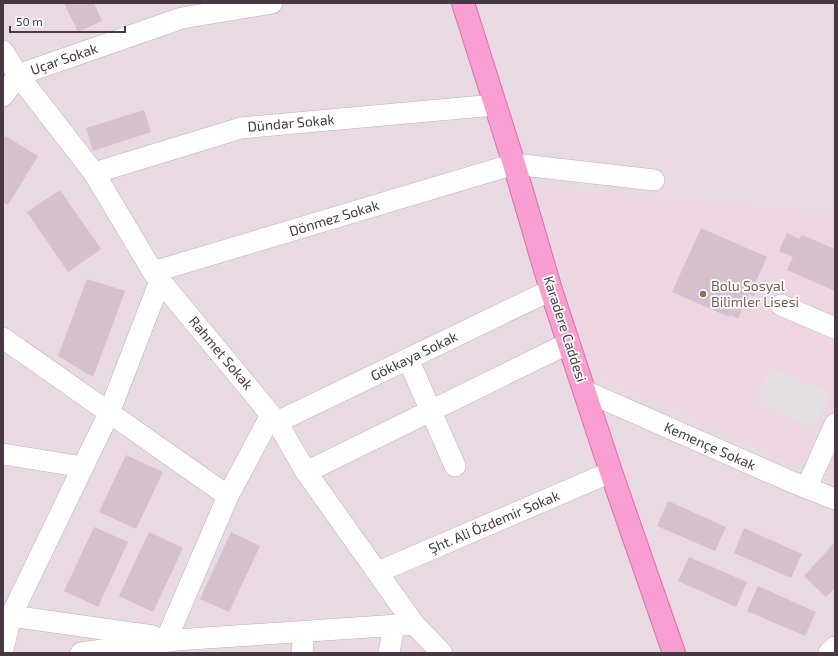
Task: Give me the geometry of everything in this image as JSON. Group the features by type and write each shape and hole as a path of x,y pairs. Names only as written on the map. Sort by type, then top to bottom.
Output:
{"main road":[{"name":"Karadere Caddesi","path":"463,3 514,164 551,290 611,472 674,653"}],"street":[{"name":"Uçar Sokak","path":"18,75 180,10 272,3"},
{"name":"Rahmet Sokak","path":"3,51 18,75 94,173 157,277 274,418 306,472 414,624 442,653"},
{"path":"3,96 18,75"},
{"name":"Dündar Sokak","path":"94,173 241,128 495,105"},
{"path":"514,164 654,180"},
{"name":"Dönmez Sokak","path":"157,277 514,164"},
{"path":"3,649 7,616 109,413 157,277"},
{"name":"Gökkaya Sokak","path":"274,418 408,359 551,290"},
{"path":"781,305 835,328"},
{"path":"3,338 228,496"},
{"path":"306,472 569,343"},
{"path":"408,359 455,466"},
{"name":"Kemençe Sokak","path":"585,391 835,498"},
{"path":"172,639 228,496 274,418"},
{"path":"807,487 831,418"},
{"path":"3,454 83,467"},
{"name":"Şht. Ali Özdemir Sokak","path":"378,572 611,472"},
{"path":"7,616 172,639"},
{"path":"81,653 172,639 414,624"},
{"path":"389,653 394,626"},
{"path":"302,653 304,632"}],"shaded area":[{"path":"3,3 835,3 835,653 3,653"},
{"name":"Bolu Sosyal Bilimler Lisesi","path":"539,187 835,214 835,480 595,374"},
{"path":"770,367 831,393 815,428 754,403"}],"building":[{"path":"64,3 94,3 102,21 78,32"},
{"path":"144,110 151,132 93,151 86,128"},
{"path":"5,136 38,156 8,205 3,202 3,140"},
{"path":"60,190 101,249 68,272 27,212"},
{"path":"701,228 767,257 755,283 759,285 754,296 749,294 738,319 730,315 729,317 672,292"},
{"path":"787,233 799,239 802,235 835,249 835,291 787,270 793,257 779,251"},
{"path":"87,279 125,291 93,377 58,356"},
{"path":"126,455 163,472 136,529 99,512"},
{"path":"668,501 726,527 715,551 657,526"},
{"path":"94,527 128,542 98,607 64,591"},
{"path":"744,528 802,554 791,578 734,553"},
{"path":"149,532 183,548 153,612 119,596"},
{"path":"231,532 260,546 229,612 200,599"},
{"path":"835,542 835,588 826,597 804,576"},
{"path":"689,557 747,582 736,607 678,581"},
{"path":"758,586 816,612 805,636 747,611"}],"place":[{"name":"Bolu Sosyal Bilimler Lisesi","path":"703,294"}]}
